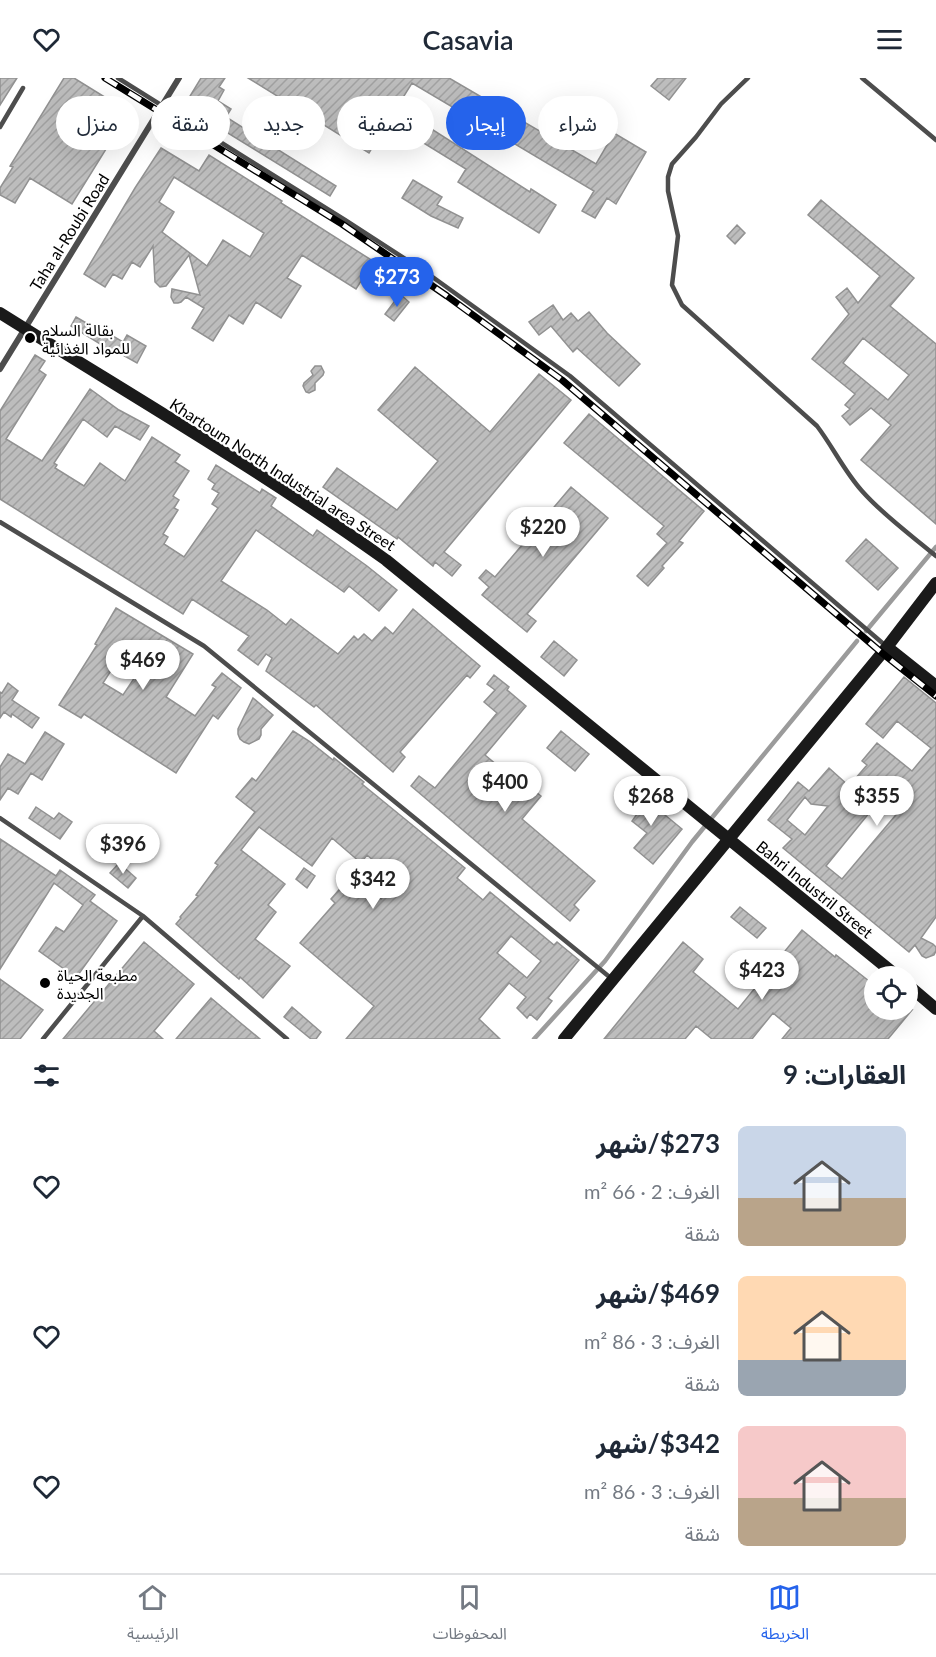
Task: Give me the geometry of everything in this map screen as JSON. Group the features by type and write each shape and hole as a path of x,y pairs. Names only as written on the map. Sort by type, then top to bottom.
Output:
{"street":[{"name":"Taha al-Roubi Road","path":"169,96 179,78"},
{"name":"Taha al-Roubi Road","path":"0,369 151,125"},
{"name":"Khartoum North Industrial area Street","path":"0,313 297,500 386,560 712,828"},
{"path":"564,1039 887,647 936,583"},
{"path":"887,647 936,686"},
{"name":"Bahri Industril Street","path":"712,828 885,966"},
{"path":"918,994 936,1009"}],"lane":[{"path":"118,78 151,99"},
{"path":"748,78 721,104 672,164 668,177 669,192 678,236 672,285 682,305 817,426 862,492 936,555"},
{"path":"862,78 936,140"},
{"path":"0,127 23,88"},
{"path":"230,148 427,273 570,376 887,647"},
{"path":"0,522 204,646 613,980"},
{"path":"0,819 143,916 287,1039"},
{"path":"43,1039 143,916"}],"building":[{"path":"0,78 17,78 0,105"},
{"path":"64,78 74,78 103,96 56,96 56,150 105,150 72,204 30,178 15,203 0,195 0,188 13,167 10,166"},
{"path":"201,78 225,78 219,87 224,90 221,96 190,96"},
{"path":"248,78 449,78 480,96 446,96 446,103 412,83 404,96 337,96 337,133 325,126 325,96 277,96"},
{"path":"658,78 686,78 669,100 651,86"},
{"path":"230,120 242,127 242,142 230,134"},
{"path":"526,123 538,130 538,150 572,150 596,164 604,150 618,150 618,135 646,152 616,204 607,198 595,218 582,211 594,191 525,150"},
{"path":"434,131 446,138 446,150 464,150 530,192 531,189 556,205 539,233 458,182 466,169 434,149"},
{"path":"160,150 164,150 199,171 209,155 373,261 370,266 381,272 383,276 382,286 372,288 361,281 356,289 302,255 287,278 301,286 281,318 256,302 243,324 229,315 213,341 192,328 204,308 186,297 181,302 174,303 171,297 172,289 200,295 189,255 166,286 160,287 155,282 153,246 140,267 132,262 122,279 113,274 105,287 84,274 135,188","holes":["174,177 264,233 250,257 223,240 207,266 162,232 174,212 159,202"]},
{"path":"255,150 279,150 336,186 330,196"},
{"path":"413,180 442,197 437,205 463,218 458,228 431,216 402,198"},
{"path":"821,200 914,278 890,306 936,344 936,524 861,460 891,425 871,408 850,425 842,416 850,409 845,405 855,394 812,359 849,314 836,297 847,288 858,303 880,276 808,215","holes":["863,338 909,375 888,400 843,363"]},
{"path":"737,225 745,233 735,244 727,236"},
{"path":"400,294 409,302 394,321 385,314"},
{"path":"553,305 563,320 571,313 578,321 589,312 607,333 640,364 619,386 577,348 573,352 551,326 539,335 529,322"},
{"path":"76,317 123,342 127,335 146,346 137,363 114,350 113,352 71,326"},
{"path":"35,355 45,361 39,370 46,375 6,439 42,461 90,389 119,410 149,426 140,440 115,426 107,437 83,419 54,463 57,465 55,468 84,486 100,463 125,481 152,437 180,455 175,462 189,471 173,496 179,500 174,508 178,510 163,534 168,537 164,544 184,557 218,508 212,504 219,493 212,489 215,484 208,479 216,465 260,493 262,489 276,498 271,506 313,536 317,530 397,590 379,611 349,586 344,592 256,530 221,581 286,625 291,619 338,654 354,636 358,640 364,634 372,641 385,627 393,634 413,609 480,666 470,678 467,675 400,752 405,757 393,772 316,705 314,707 266,671 272,658 266,654 258,665 238,650 249,636 192,599 183,614 0,499 0,411"},
{"path":"315,366 321,366 324,372 315,383 315,390 309,393 303,386 313,375 311,371"},
{"path":"415,367 490,432 539,374 571,400 444,552 461,565 452,576 435,562 433,566 398,537 397,539 323,487 337,468 397,510 438,461 378,410"},
{"path":"589,414 704,511 679,541 683,543 648,586 637,576 667,543 657,534 664,526 564,443"},
{"path":"571,487 608,518 527,614 536,621 527,632 482,595 489,587 479,578 486,570 495,577"},
{"path":"866,539 898,568 878,590 846,561"},
{"path":"116,608 193,654 166,697 195,716 216,687 212,685 222,673 241,688 218,719 213,715 176,773 84,714 81,718 59,705 97,645 95,644","holes":["119,658 139,671 123,695 103,683"]},
{"path":"554,641 577,660 564,676 541,657"},
{"path":"494,675 509,687 507,690 526,706 485,755 516,781 518,778 541,796 522,819 595,881 574,905 579,910 570,921 411,786 419,776 435,788 497,713 484,702 495,690 487,684"},
{"path":"904,677 936,703 936,917 921,938 933,944 936,951 934,955 926,958 915,945 909,952 783,848 792,839 768,820 798,782 809,791 829,768 849,786 867,765 862,761 877,743 912,771 931,748 897,721 883,738 866,724","holes":["883,796 900,810 842,879 826,866","805,797 811,804 828,806 805,835 787,820"]},
{"path":"8,683 18,691 12,700 39,718 32,728 12,714 11,717 4,712 0,718 0,692 2,693"},
{"path":"253,698 273,715 261,729 259,739 249,744 240,739 238,729"},
{"path":"293,731 333,760 334,758 364,782 362,784 465,868 457,878 483,900 490,892 554,945 557,942 579,960 548,998 552,1001 537,1020 530,1014 527,1018 517,1008 526,997 509,983 479,1019 500,1039 346,1039 374,1006 300,943 335,903 331,899 352,875 381,899 396,880 367,855 361,863 332,838 312,866 259,827 241,850 285,884 268,905 276,912 255,939 290,966 263,998 176,924 218,865 215,863 255,812 236,797 252,778 256,781","holes":["511,936 541,961 527,978 497,953"]},
{"path":"561,731 589,754 575,771 547,748"},
{"path":"45,732 64,744 42,780 31,773 18,794 8,788 0,800 0,767 8,754 25,764"},
{"path":"630,789 682,829 653,864 634,848 647,833 632,821 637,814 621,799"},
{"path":"36,807 54,819 59,813 72,822 60,839 29,818"},
{"path":"0,839 56,876 60,870 95,895 90,901 117,921 73,982 62,973 64,969 39,951 56,927 64,932 83,905 54,883 0,969"},
{"path":"119,863 136,878 128,888 110,873"},
{"path":"304,868 315,876 307,888 296,879"},
{"path":"740,907 766,928 757,938 731,917"},
{"path":"802,930 864,977 864,1020 904,1020 888,1039 782,1039 791,1028 773,1013 752,1039 712,1039 696,1026 685,1039 604,1039 683,942 703,959 693,972 738,1009"},
{"path":"144,942 194,984 154,1031 163,1039 63,1039"},
{"path":"0,979 43,1010 20,1039 0,1039"},
{"path":"211,998 237,1020 260,1039 176,1039"},
{"path":"292,1007 321,1032 316,1039 311,1039 284,1017"}],"waterway":[{"path":"866,631 936,547"},
{"path":"534,1039 605,961 692,842 857,641"}],"railway":[{"path":"105,78 342,224 447,296 562,380 882,653 936,696"}],"place":[{"name":"بقالة السلام للمواد الغذائية","path":"30,338"},
{"name":"مطبعة الحياة الجديدة","path":"45,983"}]}
